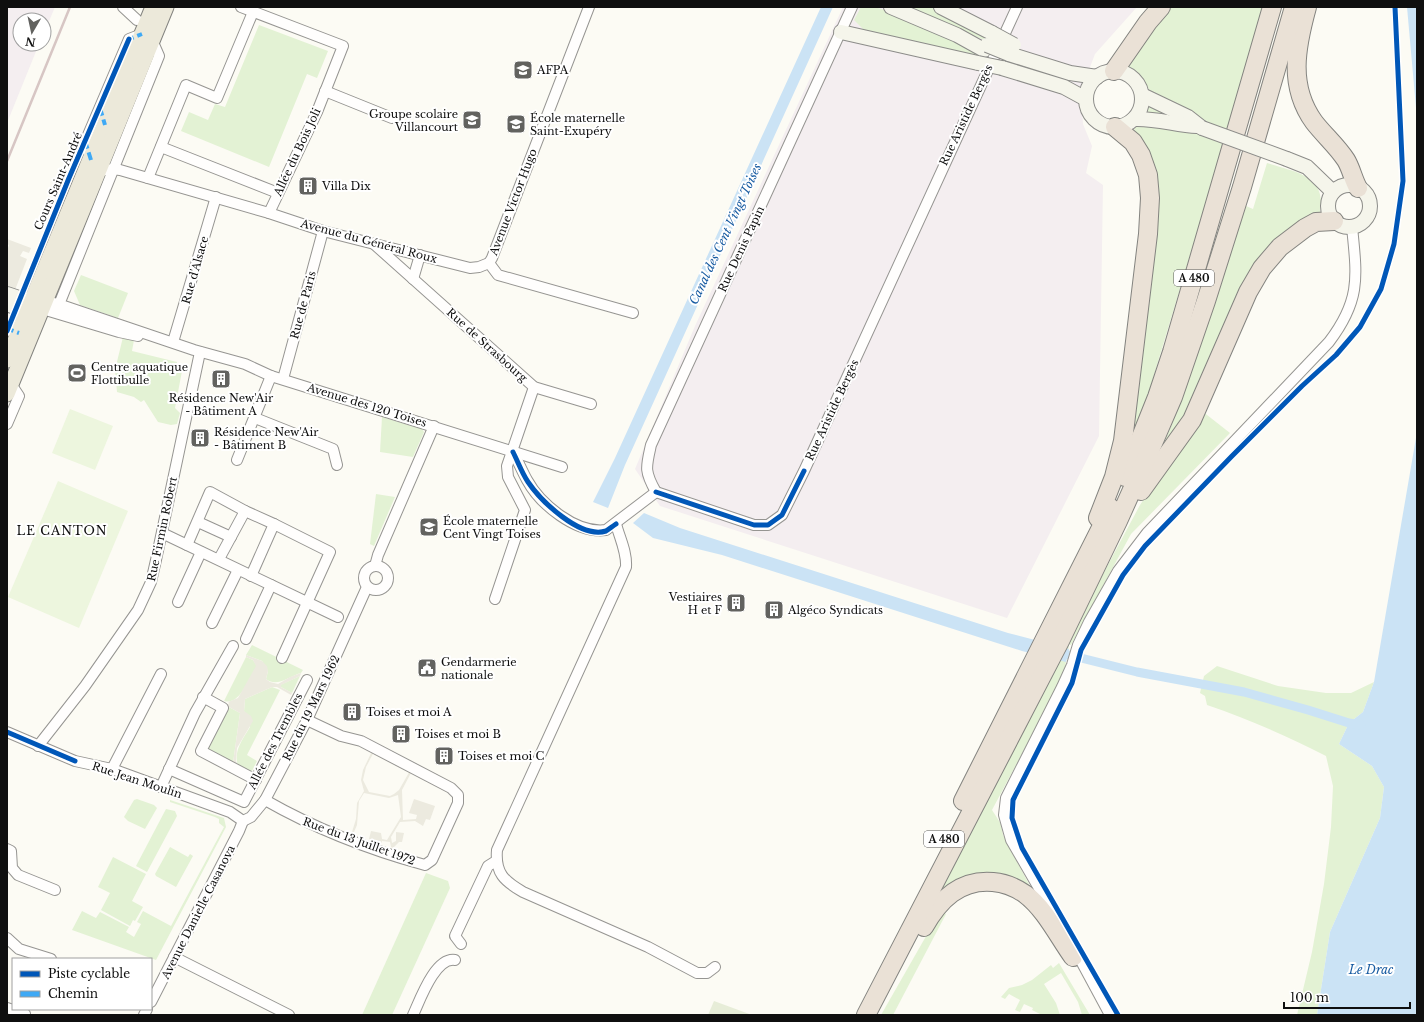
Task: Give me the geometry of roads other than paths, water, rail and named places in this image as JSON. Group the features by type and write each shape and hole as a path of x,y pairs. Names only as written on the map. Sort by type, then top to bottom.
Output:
{"highway":[{"path":"1106,74 1161,7"},
{"name":"A 480","path":"1053,640 1093,541 1106,520 1127,472 1165,375 1272,7"},
{"name":"A 480","path":"853,1015 1053,640 1118,522 1154,441 1185,364 1242,187 1294,7"},
{"path":"1307,7 1296,52 1295,66 1300,94 1314,122 1346,159 1358,188"},
{"path":"1093,541 1098,518 1114,477 1123,441 1150,213 1148,175 1141,156 1133,142 1115,127"},
{"path":"1118,522 1130,512 1137,496 1152,474 1178,442 1192,420 1248,292 1262,268 1280,247 1305,228 1316,222 1334,221"},
{"name":"A 480","path":"867,1015 1040,665"},
{"path":"867,1015 892,983 937,905 951,892 968,884 985,881 1004,883 1024,893 1039,909 1073,956"}],"main road":[{"name":"Cours Saint-André","path":"101,167 105,125 153,7"},
{"name":"Cours Saint-André","path":"9,389 101,167 144,31 166,7"},
{"path":"891,7 957,35 987,43"},
{"path":"941,7 1007,57 1047,80 1073,91 1086,99"},
{"path":"841,32 978,63 1007,57 1070,73 1124,73 1133,78 1139,86 1142,95 1141,108 1134,119 1125,125 1115,127 1105,126 1097,121 1088,109 1086,99 1089,87 1106,74"},
{"path":"1142,95 1188,118 1200,127"},
{"path":"1134,119 1156,119 1200,127 1307,167 1334,192"},
{"path":"1345,186 1358,188 1368,197 1370,210 1364,221 1352,227 1342,226 1334,221 1328,206 1328,201 1334,192 1345,186"},
{"path":"7,294 43,307"},
{"path":"7,304 43,307"},
{"name":"Cours Saint-André","path":"7,360 13,332 43,307"}],"street":[{"path":"123,7 144,31"},
{"name":"Allée du Bois Joli","path":"241,7 343,46 325,91 269,213"},
{"name":"Avenue Victor Hugo","path":"489,263 589,7"},
{"name":"Rue Denis Papin","path":"656,492 647,478 646,466 651,445 852,7"},
{"name":"Rue Aristide Bergès","path":"656,492 754,525 768,525 782,515 804,471 1017,7"},
{"path":"148,178 186,85 217,98 253,12"},
{"name":"Cours Saint-André","path":"101,167 85,142 129,39 144,31"},
{"path":"325,91 392,118"},
{"path":"100,108 105,125"},
{"path":"161,147 278,193"},
{"name":"Avenue du Général Roux","path":"101,167 148,178 216,197 323,231 470,268 479,267 489,263"},
{"name":"Rue d'Alsace","path":"173,342 216,197"},
{"path":"1110,1015 1062,928 1020,857 1008,832 1004,815 1006,798 1072,665 1078,645 1111,583 1143,538 1326,346 1338,331 1350,308 1355,287 1352,227"},
{"name":"Rue de Paris","path":"283,379 323,231"},
{"name":"Rue de Strasbourg","path":"372,243 534,387 591,404"},
{"path":"414,279 420,255"},
{"path":"489,263 498,275 633,314"},
{"name":"Avenue des 120 Toises","path":"43,307 173,342 200,352 245,364 271,376 562,467"},
{"name":"Rue Firmin Robert","path":"38,746 85,686 138,610 152,582 200,352"},
{"path":"237,460 271,376"},
{"path":"495,599 525,510 508,477 507,466 534,387"},
{"name":"Cours Saint-André","path":"7,424 19,396 9,389"},
{"path":"255,418 344,453"},
{"name":"Rue du 19 Mars 1962","path":"242,821 251,817 265,800 307,720 367,587 364,580 364,574 369,568 375,566 378,555 434,426"},
{"path":"333,449 337,465"},
{"path":"513,452 527,481 544,502 560,516 583,528 598,532 606,530 616,524 656,492"},
{"path":"187,545 210,492 245,511 330,552 282,658"},
{"path":"219,559 245,511"},
{"path":"198,522 231,537"},
{"path":"251,576 274,524"},
{"path":"616,524 626,553 626,568 497,850 496,861 500,873 509,884 523,892 648,947 697,973 707,973 715,967"},
{"path":"162,533 338,617"},
{"path":"178,602 201,552"},
{"path":"367,587 379,591 388,584 389,577 386,571 381,567 375,566"},
{"path":"212,623 238,570"},
{"path":"246,639 271,586"},
{"path":"165,792 169,769 204,697 233,646"},
{"path":"112,769 161,674"},
{"name":"Allée des Trembles","path":"244,802 306,680"},
{"path":"204,697 223,708 201,751 256,780"},
{"name":"Rue du 13 Juillet 1972","path":"265,800 293,816 358,842 425,865 432,860 458,804 458,795 450,788 361,741 341,736 307,720"},
{"name":"Rue Jean Moulin","path":"7,732 75,761 112,769 165,792 230,812 242,821"},
{"name":"Rue Jean Moulin","path":"169,769 244,802"},
{"name":"Avenue Danielle Casanova","path":"154,990 174,957 239,831 242,821"},
{"path":"7,850 10,852 12,868 18,874 55,890"},
{"path":"462,944 455,936 488,866 496,861"},
{"path":"1034,882 1050,916 1106,1015"},
{"path":"7,938 19,949 48,958"},
{"path":"174,957 290,1015"},
{"path":"413,1015 436,968 451,960 455,960"},
{"path":"13,1010 25,1014"}],"water":[{"name":"Canal des Cent Vingt Toises","path":"821,7 833,7 625,465 608,508 593,502 615,458"},
{"path":"1407,7 1417,7 1417,119"},
{"name":"Le Drac","path":"1417,432 1417,1015 1317,1015 1330,932 1380,818 1384,787 1372,766 1339,744 1349,723 1363,712 1374,682"},
{"path":"644,513 680,528 1008,633 1069,649 1066,662 1022,651 722,555 653,538 633,523"}],"waterway":[{"path":"1057,652 1137,672 1244,692 1349,723 1361,725"}],"railway":[{"path":"7,161 70,7"}],"place":[{"name":"AFPA","path":"523,70"},
{"name":"Groupe scolaire Villancourt","path":"472,120"},
{"name":"École maternelle Saint-Exupéry","path":"516,124"},
{"name":"Villa Dix","path":"308,186"},
{"name":"Centre aquatique Flottibulle","path":"77,373"},
{"name":"Résidence New'Air - Bâtiment A","path":"221,379"},
{"name":"Résidence New'Air - Bâtiment B","path":"200,438"},
{"name":"École maternelle Cent Vingt Toises","path":"429,527"},
{"name":"Vestiaires H et F","path":"736,603"},
{"name":"Algéco Syndicats","path":"774,610"},
{"name":"Gendarmerie nationale","path":"427,668"},
{"name":"Toises et moi A","path":"352,712"},
{"name":"Toises et moi B","path":"401,734"},
{"name":"Toises et moi C","path":"444,756"}],"district":[{"name":"LE CANTON","path":"62,530"}]}
